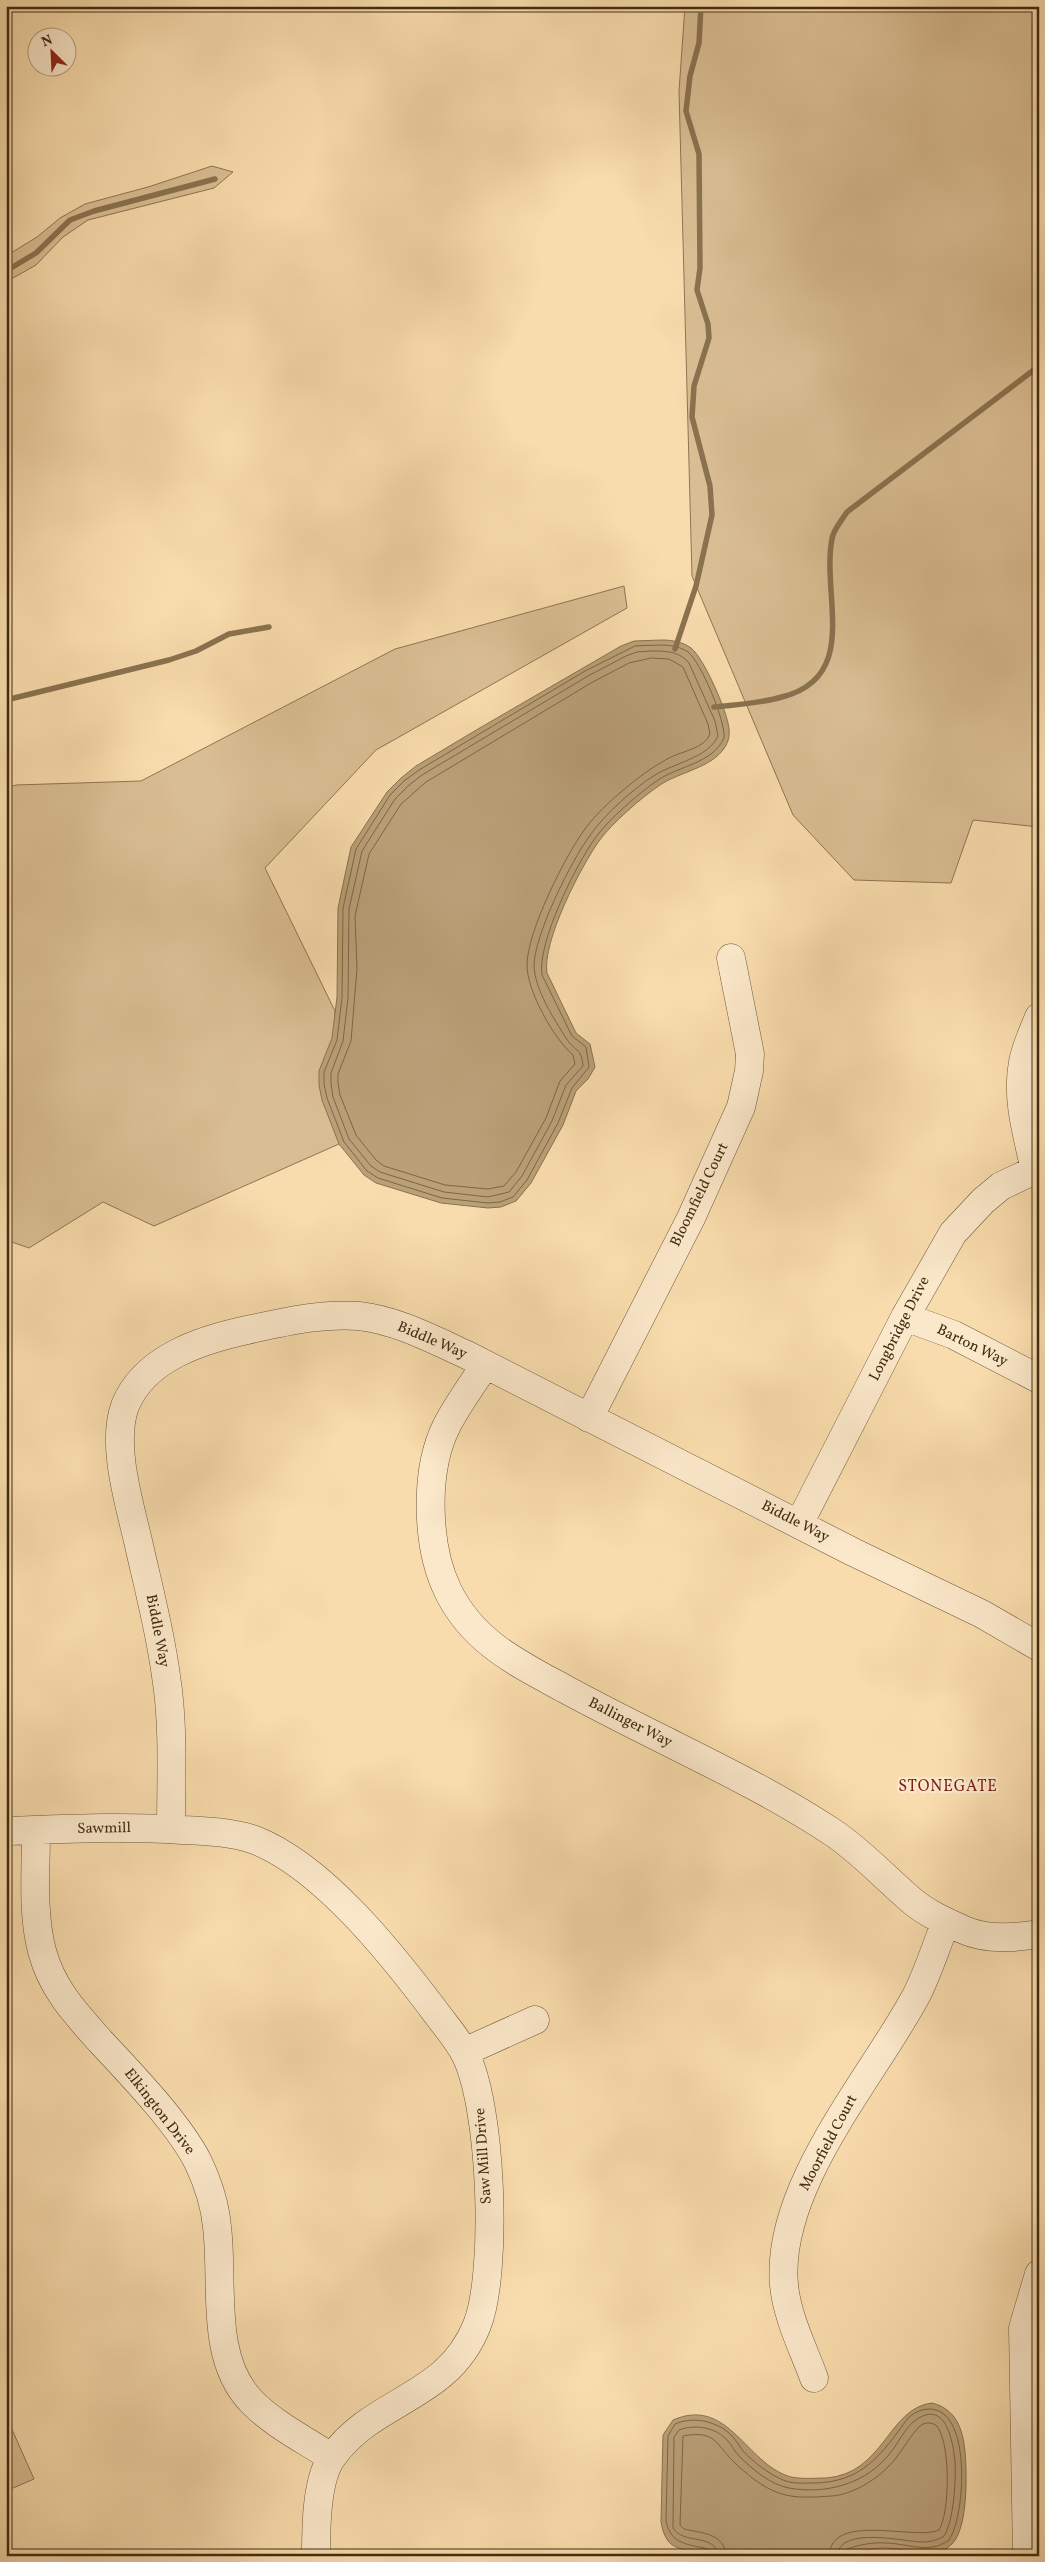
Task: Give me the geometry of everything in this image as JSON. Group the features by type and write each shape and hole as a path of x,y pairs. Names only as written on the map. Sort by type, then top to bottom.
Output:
{"street":[{"name":"Bloomfield Court","path":"589,1418 691,1218 741,1107 749,1070 750,1054 731,958"},
{"path":"1037,1169 1023,1121 1021,1076 1027,1048 1039,1017"},
{"name":"Longbridge Drive","path":"799,1524 940,1252 967,1217 1001,1186 1037,1169"},
{"name":"Biddle Way","path":"172,1829 167,1678 121,1451 120,1428 125,1406 136,1386 152,1369 172,1357 214,1339 283,1321 333,1316 360,1316 415,1331 982,1614 1039,1647"},
{"name":"Barton Way","path":"905,1317 954,1335 1039,1379"},
{"name":"Ballinger Way","path":"485,1365 446,1426 436,1458 432,1496 432,1534 436,1554 448,1591 468,1624 513,1661 616,1718 765,1792 833,1832 865,1857 912,1901 946,1922 967,1932 987,1936 1039,1934"},
{"name":"Sawmill","path":"36,1831 172,1829"},
{"name":"Saw Mill Drive","path":"172,1829 228,1833 254,1840 300,1866 321,1883 375,1938 425,1998 464,2052 476,2082 481,2106 486,2157 488,2257 484,2304 478,2325 468,2346 455,2364 439,2379 384,2412 352,2437 331,2458"},
{"path":"6,1831 36,1831"},
{"name":"Elkington Drive","path":"36,1831 38,1934 42,1953 55,1984 70,2008 112,2054 184,2140 207,2182 217,2228 224,2342 229,2364 238,2383 250,2400 264,2413 331,2458"},
{"name":"Moorfield Court","path":"814,2378 793,2321 784,2283 786,2246 792,2220 801,2194 824,2146 916,1995 946,1922"},
{"path":"464,2052 535,2020"},
{"path":"1027,2556 1023,2328 1039,2274"},
{"path":"316,2556 318,2505 331,2458"}],"shaded area":[{"path":"685,6 1039,6 1039,827 973,820 951,883 854,880 793,815 692,576 679,91"},
{"path":"212,166 233,172 214,188 88,220 63,237 36,265 6,282 6,256 37,237 60,218 85,204 148,187"},
{"path":"624,586 627,608 376,750 265,868 335,1011 339,1144 154,1226 103,1202 29,1248 6,1240 6,788 16,785 141,781 395,649"},
{"path":"6,2416 34,2479 6,2491"}],"water":[{"path":"662,640 684,644 696,654 720,699 728,721 729,736 725,747 712,760 660,785 611,826 599,841 582,869 556,925 550,943 547,973 576,1033 590,1044 595,1067 588,1079 576,1091 563,1125 531,1183 516,1201 501,1207 488,1208 441,1203 376,1183 364,1175 339,1144 322,1100 319,1085 319,1071 332,1038 337,997 338,908 351,847 387,792 416,766 621,646 634,641"},
{"path":"932,2403 947,2410 957,2421 965,2452 966,2487 964,2514 957,2536 952,2544 945,2549 928,2553 883,2548 831,2556 714,2556 676,2547 666,2537 661,2522 663,2435 673,2420 691,2415 707,2416 734,2432 771,2467 785,2475 800,2478 826,2478 845,2474 861,2465 873,2454 905,2416 917,2407"}],"waterway":[{"path":"675,649 696,586 712,515 710,486 692,417 694,386 709,338 708,324 697,290 700,268 699,154 686,111 690,76 699,43 701,6"},
{"path":"6,271 36,253 70,220 94,211 215,179"},
{"path":"714,707 740,705 782,697 806,687 822,672 830,653 832,632 830,561 832,539 847,512 1039,366"},
{"path":"6,700 169,660 196,651 229,634 269,627"}],"district":[{"name":"STONEGATE","path":"948,1787"}]}
